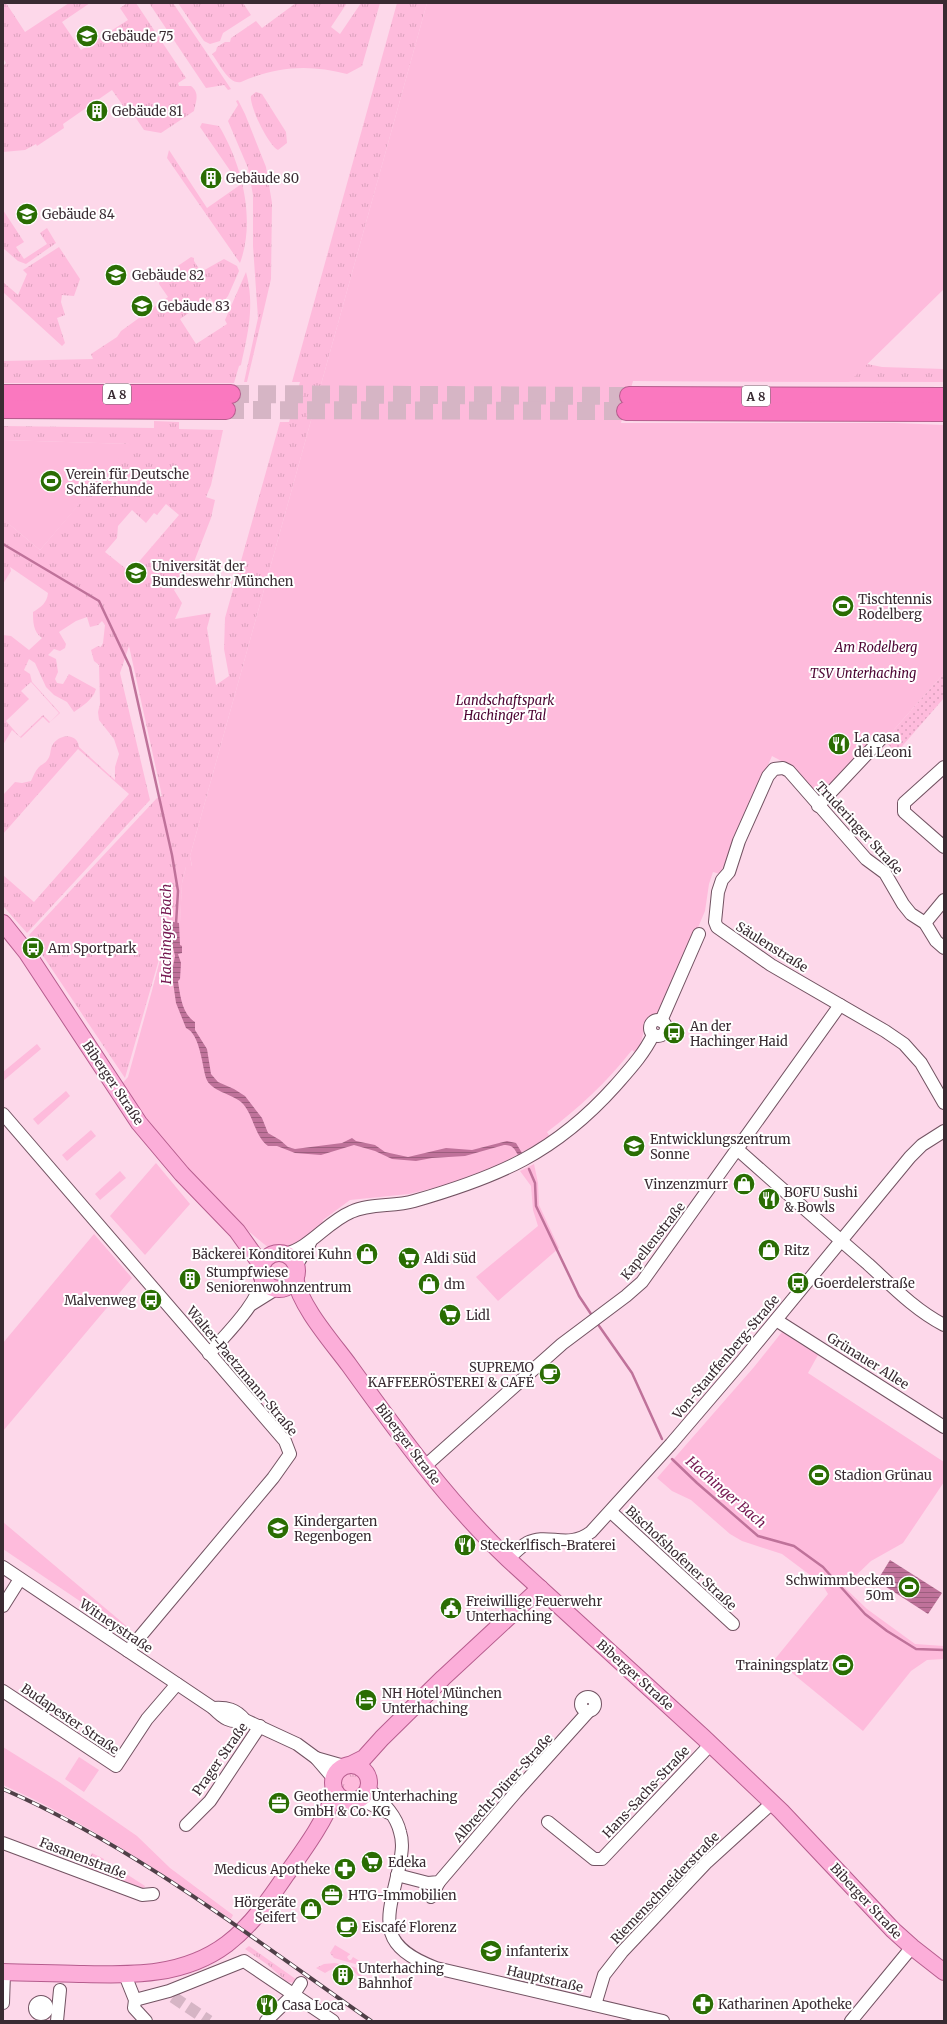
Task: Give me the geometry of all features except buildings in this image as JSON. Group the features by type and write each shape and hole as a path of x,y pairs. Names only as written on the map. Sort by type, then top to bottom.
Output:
{"highway":[{"name":"A 8","path":"3,394 228,402 3,410"},
{"name":"A 8","path":"944,397 628,403 944,412"}],"main road":[{"name":"Biberger Straße","path":"4,926 27,953 139,1123 182,1174 236,1231 270,1263"},
{"path":"290,1256 296,1272 292,1283 279,1289 266,1283 270,1263 290,1256"},
{"name":"Biberger Straße","path":"296,1272 297,1286 316,1321"},
{"name":"Biberger Straße","path":"279,1289 288,1292 316,1321 424,1467 470,1520 508,1559 711,1744 772,1802 869,1906 912,1947 944,1972"},
{"path":"352,1789 340,1769 364,1758 382,1738 443,1678 540,1588"},
{"path":"4,1972 125,1975 160,1972 180,1967 210,1954 226,1944 259,1914 313,1837 332,1803 352,1789 372,1764 394,1727"},
{"path":"347,1766 360,1768 352,1789"}],"street":[{"path":"818,806 880,740"},
{"path":"944,767 904,803 904,812 944,847"},
{"name":"Truderinger Straße","path":"779,768 789,771 818,806 870,863 885,873 892,883 898,898 911,914 925,923 936,941 944,948"},
{"name":"Säulenstraße","path":"779,768 774,769 768,776 739,841 729,872 722,880 718,892 715,922 721,932 735,939 748,950 885,1030 904,1044 921,1063 944,1103"},
{"path":"925,923 944,900"},
{"path":"213,1358 248,1307 261,1285 270,1263 291,1252 352,1211 410,1202 481,1180 530,1157 555,1141 588,1115 648,1047 653,1035 650,1028 651,1024 657,1020 661,1021 699,934"},
{"name":"Kapellenstraße","path":"424,1467 553,1352 642,1282 840,1005"},
{"name":"Walter-Paetzmann-Straße","path":"3,1114 285,1441 290,1454 273,1478 128,1651"},
{"name":"Von-Stauffenberg-Straße","path":"508,1559 520,1548 532,1541 543,1539 565,1541 583,1538 611,1512 776,1320 910,1157 922,1145 944,1131"},
{"path":"737,1149 899,1294 926,1315 944,1325"},
{"path":"296,1272 315,1236"},
{"path":"248,1307 269,1291 279,1289"},
{"name":"Grünauer Allee","path":"776,1320 944,1426"},
{"name":"Bischofshofener Straße","path":"611,1512 733,1624"},
{"name":"Witneystraße","path":"3,1567 213,1708 224,1707 231,1709 240,1714 245,1720 296,1744 316,1758 352,1789"},
{"path":"3,1606 20,1579"},
{"name":"Budapester Straße","path":"3,1691 116,1766 147,1719 177,1684"},
{"name":"Albrecht-Dürer-Straße","path":"397,1875 434,1883 588,1712"},
{"name":"Prager Straße","path":"186,1824 210,1801 260,1726"},
{"name":"Hans-Sachs-Straße","path":"548,1822 594,1859 602,1859 711,1744"},
{"name":"Witneystraße","path":"316,1758 347,1766"},
{"name":"Hauptstraße","path":"352,1789 384,1802 398,1826 402,1841 402,1852 389,1908 389,1925 396,1942 410,1956 436,1968 663,2021"},
{"name":"Riemenschneiderstraße","path":"595,2005 604,1975 614,1962 672,1896 772,1802"},
{"name":"Fasanenstraße","path":"3,1843 142,1895 153,1894"},
{"path":"851,2021 912,1947"},
{"path":"138,2000 171,1994 244,1961 266,1976 299,1987"},
{"path":"3,2003 4,1972"},
{"path":"125,1975 138,2000"},
{"path":"282,1979 299,1987 306,2002 330,2020"},
{"path":"266,2021 299,1987"},
{"path":"41,2008 60,1990 57,2021"},
{"path":"138,2000 134,2008 137,2013 144,2018"}],"green space":[{"path":"3,3 6,3 25,32 69,3 90,3 62,22 81,50 128,20 120,8 127,3 136,3 186,78 178,83 179,86 191,86 196,91 197,97 194,111 161,133 144,130 127,105 124,107 112,90 63,124 64,128 37,146 36,144 25,150 3,152 3,66 6,63 3,58"},
{"path":"149,3 173,3 231,89 228,90 224,85 206,88"},
{"path":"178,3 243,3 251,15 223,33 220,41 210,44 204,41"},
{"path":"296,3 347,3 331,27 340,34 361,3 380,3 362,66 347,74 320,69 293,68 267,73 241,82 237,82 228,77 212,54 216,51 217,47 225,42 230,42 231,38 256,21 262,28"},
{"path":"397,3 427,3 190,856 192,867 186,867 182,883 180,923 172,923 152,991 170,921 125,1078 29,935 157,798 162,796 129,646 120,673 150,800 27,933 3,906 3,875 34,902 129,794 78,749 3,834 3,795 15,782 22,783 31,781 35,772 50,756 52,746 58,739 67,736 75,739 78,742 79,747 115,780 115,767 119,754 114,739 99,720 99,665 94,661 91,650 98,646 101,647 103,643 105,625 102,621 98,625 90,627 87,617 76,621 59,632 66,644 65,648 60,651 54,649 48,655 56,659 58,672 55,679 57,683 63,684 69,674 96,689 95,693 87,702 74,712 67,702 54,695 46,687 35,663 29,659 24,670 30,674 32,682 60,713 49,723 43,717 21,738 12,730 3,745 3,635 11,636 29,650 42,638 35,630 33,623 33,612 43,604 48,593 10,567 11,571 3,584 3,519 40,550 130,444 3,440 3,426 154,428 154,421 179,422 179,429 223,430 211,485 206,497 215,500 211,518 192,567 174,590 182,603 175,619 211,613 207,628 216,685 229,676 224,649 225,618 280,422 289,422 300,382 292,382","holes":["166,504 179,515 130,572 105,552 117,538 118,526 132,510 146,523 154,513 157,515","31,682 59,713 50,722 43,715 20,737 6,721 29,699 21,691"]},
{"name":"Landschaftspark Hachinger Tal","path":"427,3 944,3 944,289 849,382 633,381 621,423 895,423 944,425 944,673 884,741 818,799 789,765 772,756 720,874 713,872 709,884 705,911 665,1005 658,1016 648,1019 646,1023 639,1050 636,1053 632,1050 613,1073 592,1094 547,1132 550,1137 491,1169 473,1174 463,1181 409,1194 350,1200 323,1220 322,1225 292,1247 269,1248 227,1212 189,1172 120,1086 128,1077 171,922 180,922 182,883 186,867 192,866 190,856"},
{"path":"256,92 262,94 286,132 287,143 278,150 274,147 265,134 256,116 251,101 251,96"},
{"path":"238,100 266,167 272,203 271,279 247,382 244,382 258,318 253,246 253,195 248,168 228,121 238,105 236,101"},
{"path":"202,123 219,126 234,157 240,175 244,193 247,229 245,246 240,263 167,158 169,150 207,208 240,185 200,127"},
{"path":"3,210 24,242 16,247 24,259 47,244 40,233 47,228 56,243 26,264 18,261 3,248"},
{"path":"59,247 80,279 74,296 62,295 61,302 65,315 57,318 65,343 62,346 3,292 3,282 18,295 27,274 23,270"},
{"path":"191,257 194,258 194,261 201,272 224,259 237,266 239,271 228,296 218,308 210,298 180,319 196,344 227,324 225,320 246,272 249,284 250,319 241,365 239,366 234,383 3,383 3,361 93,359 91,354 117,337 121,331 168,297 159,284 160,278"},
{"path":"867,364 882,367 944,369 944,382 633,381"},
{"name":"Verein für Deutsche Schäferhunde","path":"3,440 131,444 40,550 3,519"},
{"path":"944,673 944,698 897,752 884,741"},
{"path":"37,1044 41,1049 3,1081 3,1072"},
{"path":"66,1091 70,1096 38,1125 33,1119"},
{"path":"91,1130 96,1136 67,1161 62,1155"},
{"path":"156,1163 190,1204 145,1255 110,1216"},
{"path":"534,1164 538,1183 539,1205 559,1248 498,1301 476,1277 538,1226 533,1210 531,1186 520,1171"},
{"path":"120,1171 126,1178 100,1200 95,1194"},
{"path":"94,1234 132,1278 3,1431 3,1343"},
{"path":"279,1257 288,1261 292,1270 288,1279 279,1283 270,1279 266,1270 270,1261"},
{"path":"782,1332 818,1355 808,1373 944,1462 944,1482 903,1543 871,1561 844,1587 867,1609 915,1644 944,1646 944,1659 927,1660 911,1671 863,1731 775,1659 828,1594 822,1584 782,1554 742,1541 730,1534 691,1500 672,1491 657,1478 754,1367"},
{"path":"3,1522 130,1629 127,1633 3,1549"},
{"path":"3,1747 59,1782 137,1836 170,1868 233,1915 231,1919 120,1847 62,1814 3,1785"},
{"path":"79,1757 99,1770 84,1792 65,1779"},
{"path":"351,1771 360,1774 363,1783 360,1792 351,1795 342,1792 339,1783 342,1774"},
{"path":"92,1853 104,1859 99,1872 86,1867"},
{"path":"108,1862 145,1886 143,1890 104,1874"},
{"path":"335,1945 350,1954 347,1957 349,1960 353,1957 363,1963 362,1966 334,1958 330,1953"},
{"path":"249,1946 297,1980 296,1983 287,1982 268,1965 245,1949"},
{"path":"335,1963 354,1967 364,1972 360,1978 352,1971 344,1968 330,1970 325,1973 316,1968 324,1964"}],"shaded area":[{"path":"172,922 179,923 180,945 182,946 182,953 178,954 181,963 180,979 178,981 181,998 184,1009 195,1022 195,1030 207,1049 211,1074 218,1082 245,1096 262,1118 268,1133 288,1147 295,1149 342,1143 352,1138 356,1141 375,1145 385,1152 408,1157 446,1148 472,1150 507,1141 516,1143 522,1153 518,1155 512,1147 504,1145 465,1156 432,1158 416,1161 392,1159 375,1151 354,1145 321,1155 295,1153 277,1146 268,1146 263,1142 256,1130 245,1106 237,1099 216,1089 208,1082 206,1078 200,1050 191,1031 186,1028 176,1003 172,972 175,956 172,943"},
{"name":"Schwimmbecken 50m","path":"890,1560 942,1593 928,1614 877,1581"}],"waterway":[{"name":"Hachinger Bach","path":"3,544 99,601 130,667 172,855 178,891 176,924"},
{"name":"Hachinger Bach","path":"529,1169 535,1183 536,1206 579,1296 593,1317"},
{"name":"Hachinger Bach","path":"597,1323 632,1373 662,1439"},
{"name":"Hachinger Bach","path":"672,1459 697,1483 758,1536 794,1546 823,1567 865,1614 887,1631 916,1649 944,1650"}],"tunnel":[{"path":"231,394 629,396"},
{"path":"226,410 626,411"},
{"path":"173,1997 209,2021"}],"railway":[{"path":"3,1789 52,1812 146,1866 238,1927 371,2021"}],"place":[{"name":"Gebäude 75","path":"87,36"},
{"name":"Gebäude 81","path":"97,111"},
{"name":"Gebäude 80","path":"211,178"},
{"name":"Gebäude 84","path":"27,214"},
{"name":"Gebäude 82","path":"116,275"},
{"name":"Gebäude 83","path":"142,306"},
{"name":"Verein für Deutsche Schäferhunde","path":"51,481"},
{"name":"Universität der Bundeswehr München","path":"136,573"},
{"name":"Tischtennis Rodelberg","path":"843,606"},
{"name":"La casa dei Leoni","path":"839,744"},
{"name":"Am Sportpark","path":"33,948"},
{"name":"An der Hachinger Haid","path":"674,1033"},
{"name":"Entwicklungszentrum Sonne","path":"634,1146"},
{"name":"Vinzenzmurr","path":"744,1184"},
{"name":"BOFU Sushi & Bowls","path":"769,1199"},
{"name":"Ritz","path":"769,1250"},
{"name":"Bäckerei Konditorei Kuhn","path":"367,1254"},
{"name":"Aldi Süd","path":"409,1258"},
{"name":"Stumpfwiese Seniorenwohnzentrum","path":"190,1279"},
{"name":"Goerdelerstraße","path":"798,1283"},
{"name":"dm","path":"429,1284"},
{"name":"Malvenweg","path":"151,1300"},
{"name":"Lidl","path":"450,1315"},
{"name":"SUPREMO KAFFEERÖSTEREI & CAFÉ","path":"550,1374"},
{"name":"Stadion Grünau","path":"819,1475"},
{"name":"Kindergarten Regenbogen","path":"278,1528"},
{"name":"Steckerlfisch-Braterei","path":"465,1545"},
{"name":"Schwimmbecken 50m","path":"909,1587"},
{"name":"Freiwillige Feuerwehr Unterhaching","path":"451,1608"},
{"name":"Trainingsplatz","path":"843,1665"},
{"name":"NH Hotel München Unterhaching","path":"366,1700"},
{"name":"Geothermie Unterhaching GmbH & Co. KG","path":"279,1803"},
{"name":"Edeka","path":"372,1862"},
{"name":"Medicus Apotheke","path":"345,1869"},
{"name":"HTG-Immobilien","path":"332,1895"},
{"name":"Hörgeräte Seifert","path":"311,1909"},
{"name":"Eiscafé Florenz","path":"347,1927"},
{"name":"infanterix","path":"491,1951"},
{"name":"Unterhaching Bahnhof","path":"343,1975"},
{"name":"Katharinen Apotheke","path":"703,2004"},
{"name":"Casa Loca","path":"267,2005"}],"park label":[{"name":"Am Rodelberg","path":"876,647"},
{"name":"TSV Unterhaching","path":"863,673"}]}
